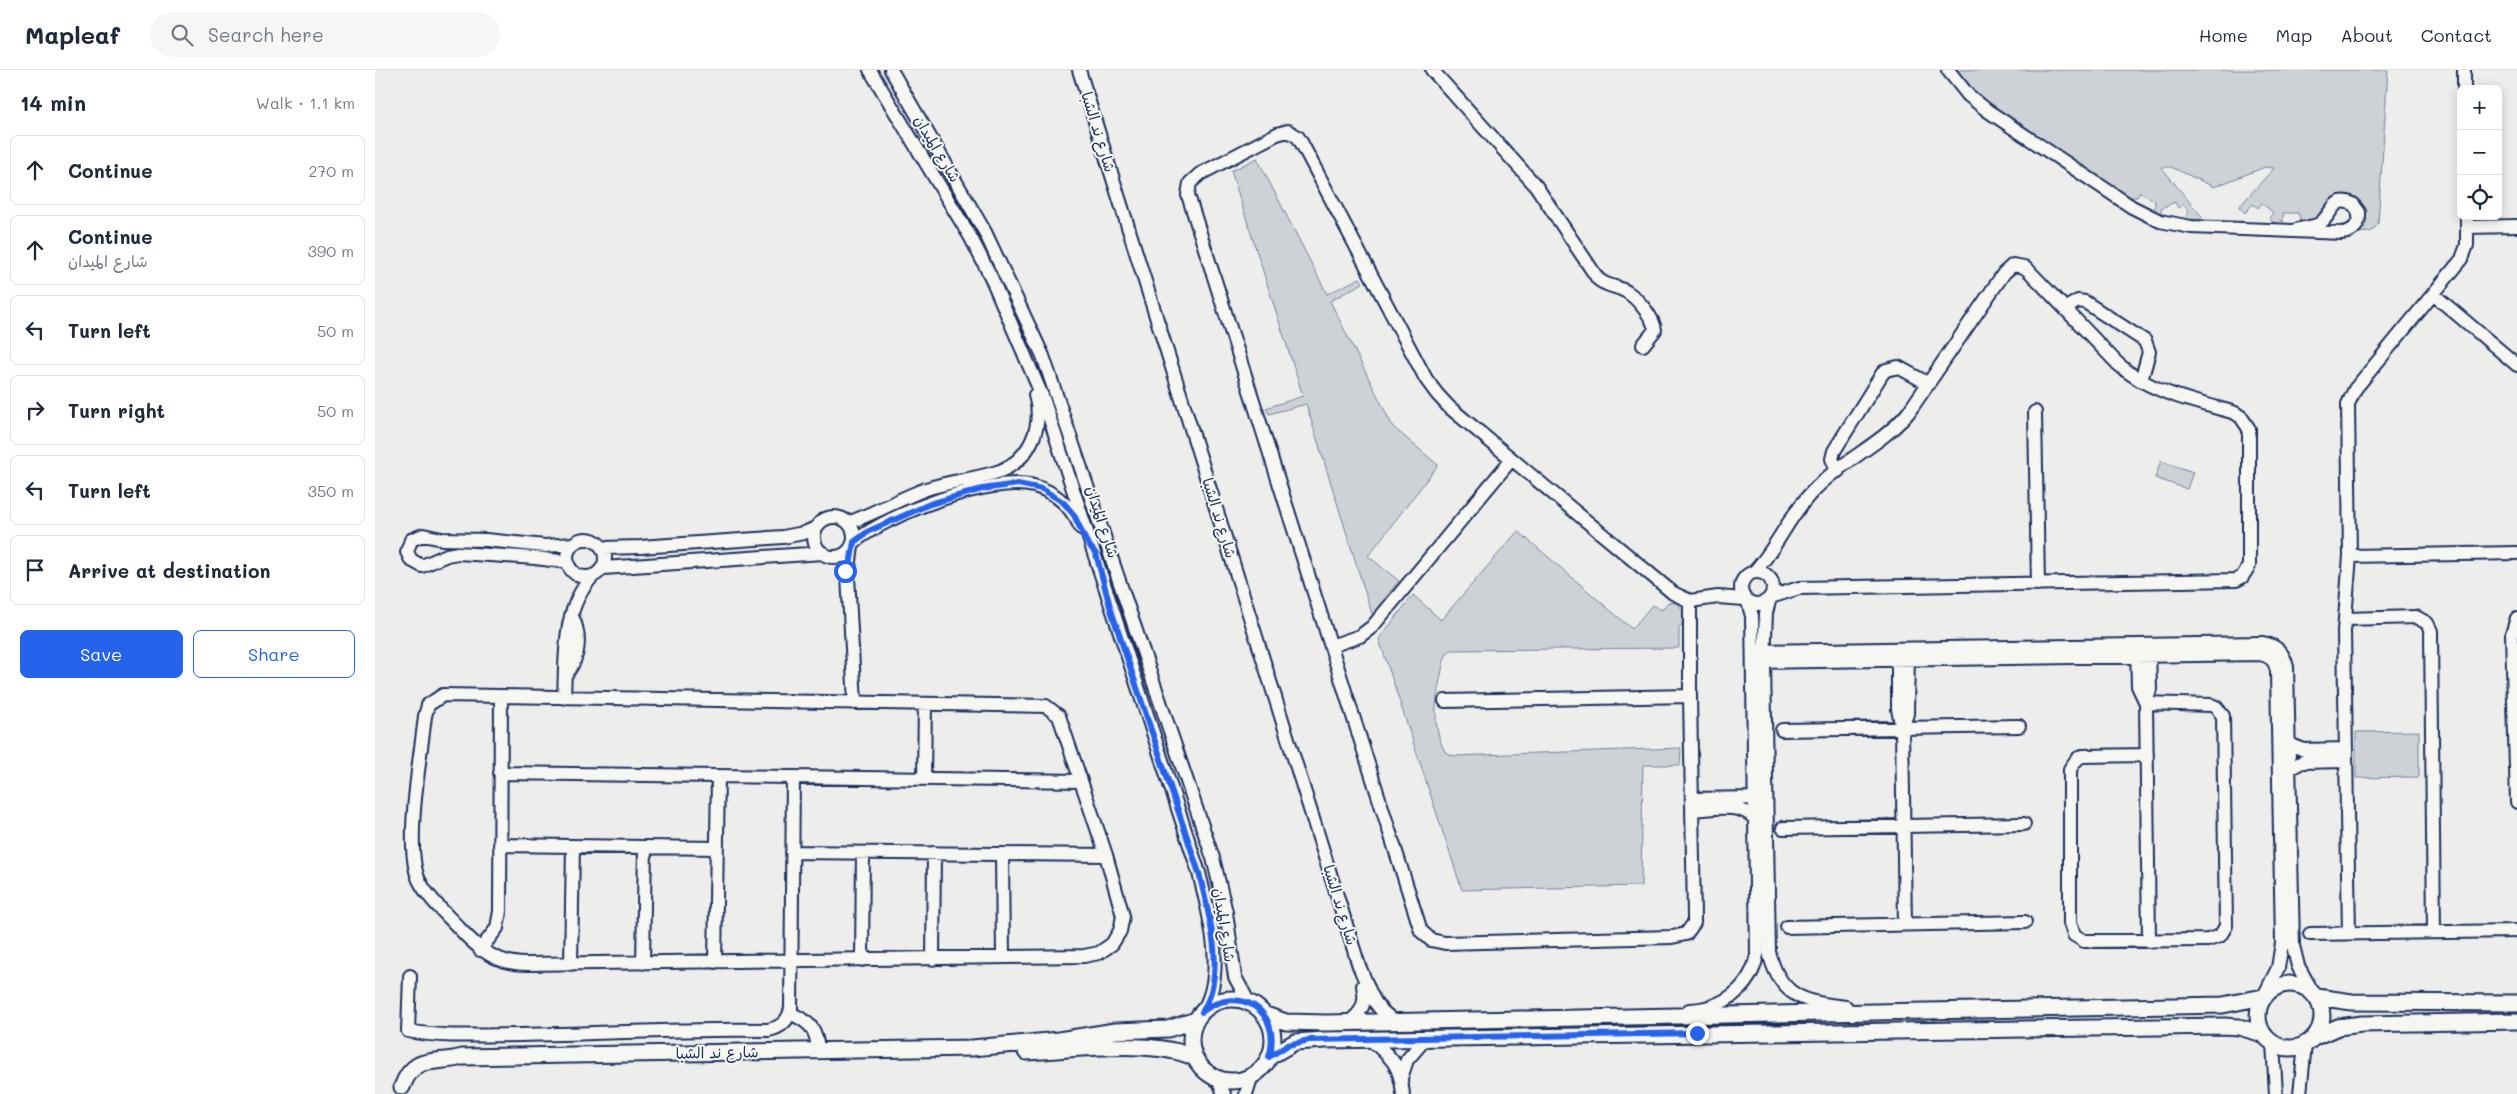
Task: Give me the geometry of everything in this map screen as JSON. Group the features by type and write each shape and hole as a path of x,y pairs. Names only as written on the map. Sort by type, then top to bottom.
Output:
{"main road":[{"path":"2268,1039 2259,1028 2257,1012 2264,996 2272,988 2289,983 2306,988 2315,995 2352,1002 2517,1003"},
{"path":"2309,1041 2322,1018 2315,995"},
{"path":"2264,996 2223,1005 1347,1023 1286,1022 1263,1014 1249,1003 1237,999 1224,1000 1212,1004 1199,1016 1191,1039 1195,1058 1209,1074 1218,1078 1236,1080 1252,1075 1269,1057 1288,1045 1302,1041 2224,1026 2239,1027 2289,1048 2338,1027 2362,1024 2517,1021"},
{"path":"1263,1014 1272,1035 1269,1057"},
{"name":"شارع ند الشبا","path":"402,1091 408,1074 416,1066 428,1062 462,1057 972,1048 1059,1040 1115,1031 1168,1029 1199,1016"},
{"name":"شارع ند الشبا","path":"972,1048 1008,1053 1158,1047 1177,1050 1195,1058"}],"street":[{"name":"شارع الميدان","path":"870,70 971,238 1025,354 1043,398 1096,554 1111,610 1192,852 1204,894 1215,976 1211,995 1199,1016"},
{"name":"شارع الميدان","path":"891,70 985,232 1047,365 1213,858 1226,912 1235,976 1249,1003"},
{"name":"شارع ند الشبا","path":"1079,70 1359,966 1373,1002 1384,1015 1396,1022"},
{"path":"1432,70 1535,186 1598,280 1607,286 1629,293 1652,320 1655,326 1654,334 1643,346"},
{"path":"1948,70 1968,95 1988,111 2146,215 2168,223 2191,227 2347,232 2357,225 2359,212 2353,204 2341,201 2334,205 2320,223 2296,230"},
{"path":"2464,70 2464,85"},
{"path":"1690,601 1689,696 1695,915 1694,923 1686,934 1671,937 1445,943 1431,940 1425,936 1419,924 1189,201 1188,189 1194,178 1277,134 1289,131 1298,137 1431,387 1443,401 1511,460 1673,593 1690,601 1719,597 1759,604 1799,588"},
{"path":"2349,933 2345,755 2345,619 2350,556 2350,399 2355,389 2462,258 2467,245 2467,221 2517,226"},
{"path":"1719,597 1754,572 1772,550 1805,500 1817,487 1902,421 2008,268 2019,265 2024,267 2066,308 2118,364 2141,381 2161,390 2235,413 2246,422 2250,437 2249,560 2246,572 2236,580 1799,588 1771,581 1763,573 1754,572"},
{"path":"2433,294 2517,365"},
{"path":"2066,308 2078,301 2085,302 2145,341 2149,352 2141,381"},
{"path":"848,523 924,490 1000,470 1018,459 1034,436 1038,415 1025,354"},
{"path":"1838,471 1832,459 1834,450 1886,370 1898,367 1929,384"},
{"path":"2035,412 2038,584"},
{"path":"1331,646 1360,636 1372,627 1511,460"},
{"path":"575,600 598,572 605,560 603,548 596,542 587,539 573,544 545,546 503,541 442,539 423,535 411,540 408,548 411,560 422,566 447,555 458,553 535,558 570,567 580,576 598,572 622,565 827,555 841,556 869,531 930,504 982,489 1018,484 1042,489 1063,502 1074,515 1086,541 1096,554"},
{"path":"603,548 783,537 798,535 816,528 823,520 832,517 841,518 853,530 853,544 848,576 855,703"},
{"path":"816,528 815,542 848,576"},
{"path":"564,698 566,656 571,615 575,600 568,552 573,544"},
{"path":"1663,1016 1675,1011 1705,1008 1720,1003 1739,990 1753,970 1757,955 1755,798 1758,657 1765,616 1773,590 1771,581 1772,550"},
{"path":"2350,556 2517,553"},
{"path":"1742,580 1740,590 1752,616 1758,657 1768,944 1776,972 1786,986 1806,1000 1819,1005 1846,1006 1867,1013"},
{"path":"565,675 574,661 578,646 577,630 571,615"},
{"path":"2345,619 2402,619 2416,617 2425,620 2431,631 2429,642 2434,932"},
{"path":"2517,618 2512,630 2517,802"},
{"path":"2513,644 2517,630"},
{"path":"1758,657 2143,650 2262,644 2279,650 2287,667 2293,946 2298,966 2315,995"},
{"path":"2143,650 2150,689 2145,703 2149,941"},
{"path":"2143,650 2259,654 2270,657 2277,667 2282,943 2278,968 2264,996"},
{"path":"1903,654 1898,709 1902,728 1905,924"},
{"path":"443,696 501,697 1041,706 1051,708 1059,716 1106,854 1123,916 1120,931 1112,944 1092,955 571,964 512,963 497,960 480,950 424,889 414,865 412,840 425,716 428,705 443,696"},
{"path":"1445,701 1689,696"},
{"path":"480,950 492,936 499,920 501,697"},
{"path":"2145,703 2211,705 2216,707 2223,716 2226,926 2220,936 2208,940 2084,941 2074,935 2070,923 2069,769 2077,759 2083,756 2147,755"},
{"path":"924,779 925,704"},
{"path":"1783,730 2019,726"},
{"path":"2289,744 2304,750 2345,755"},
{"path":"2289,769 2302,762 2345,755"},
{"path":"501,773 1081,781"},
{"path":"715,962 717,776"},
{"path":"410,976 408,1031 432,1035 768,1030 784,1023 790,1013 793,777"},
{"path":"1692,804 1755,798 1761,803 1762,844 1766,850"},
{"path":"1692,804 1738,809 1748,812 1755,818"},
{"path":"1783,828 2024,824"},
{"path":"500,845 717,848"},
{"path":"571,964 573,846"},
{"path":"643,963 645,847"},
{"path":"792,852 1106,854"},
{"path":"862,960 863,853"},
{"path":"933,958 934,853"},
{"path":"1002,854 1003,957"},
{"path":"1787,927 2025,922"},
{"path":"2310,934 2517,931"},
{"name":"شارع ند الشبا","path":"1347,1023 1355,1018 1363,1006 1364,992 1359,966"},
{"path":"790,1013 806,1021 814,1028 818,1051"},
{"path":"1401,1078 1407,1060 1425,1039"},
{"path":"2268,1039 2276,1094"},
{"path":"1371,1040 1390,1055 1401,1078 1403,1094"},
{"path":"2300,1094 2309,1041"},
{"path":"1246,1094 1252,1075"},
{"path":"1218,1078 1224,1094"}],"shaded area":[{"path":"1954,70 2388,70 2378,224 2371,232 2355,233 2354,201 2319,219 2301,222 2298,213 2283,213 2283,222 2280,220 2275,224 2269,218 2273,213 2262,203 2258,208 2253,204 2245,213 2239,207 2274,168 2265,167 2214,187 2171,167 2161,167 2202,217 2198,222 2189,221 2186,217 2189,212 2183,204 2178,208 2175,202 2161,208 2162,216 2154,212 2155,201 2140,192 2137,197 2130,197 1987,104 1973,93"},
{"path":"1257,158 1327,294 1360,278 1363,283 1330,301 1393,427 1438,465 1368,556 1399,581 1372,614 1306,404 1269,414 1266,408 1303,396 1231,171"},
{"path":"2161,461 2193,472 2187,489 2155,478"},
{"path":"1518,531 1632,629 1652,605 1662,610 1668,602 1677,603 1683,611 1682,625 1679,627 1679,648 1451,650 1446,655 1444,661 1437,694 1436,724 1441,743 1445,752 1454,756 1681,748 1680,765 1643,765 1641,886 1462,890 1379,639 1413,595 1441,620"},
{"path":"2419,731 2419,777 2356,778 2356,732"}],"route":[{"path":"845,571 848,576 852,546 861,536 915,510 947,498 982,489 1018,484 1042,489 1057,497 1069,508 1078,522 1088,546 1096,554 1111,610 1199,873 1208,916 1215,967 1214,986 1202,1012 1212,1004 1224,1000 1237,999 1257,1007 1269,1024 1272,1035 1269,1057 1295,1042 1309,1040 1697,1033"}]}
